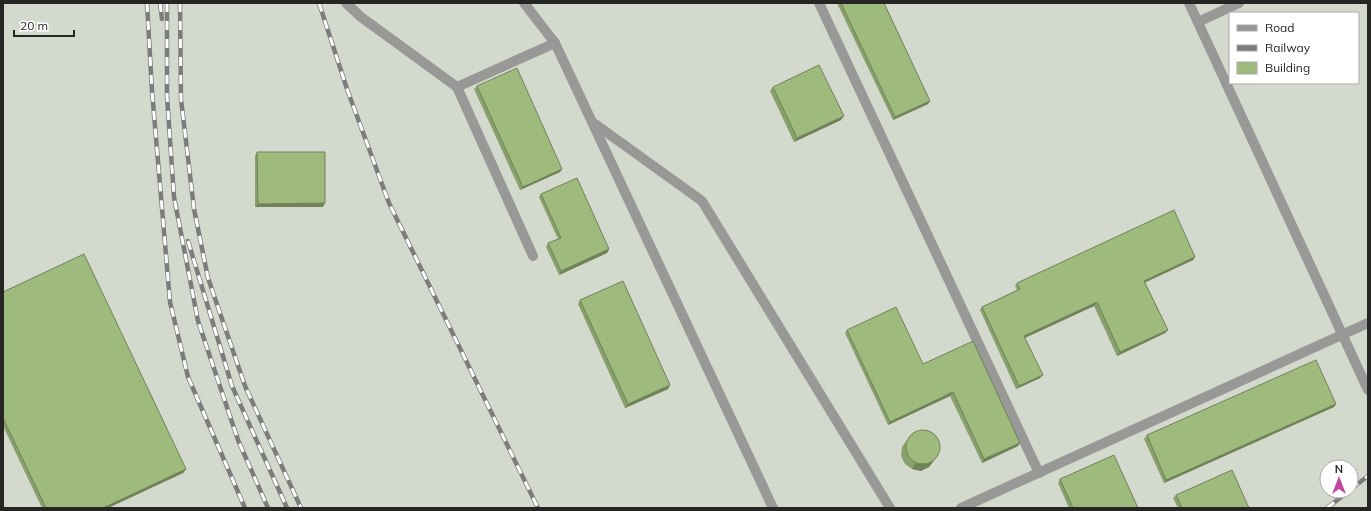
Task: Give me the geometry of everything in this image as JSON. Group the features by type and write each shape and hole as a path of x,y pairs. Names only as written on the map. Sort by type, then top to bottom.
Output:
{"lane":[{"path":"346,3 361,17 456,87 533,256"},
{"path":"524,3 555,43 773,508"},
{"path":"818,3 1039,473"},
{"path":"1189,3 1368,390"},
{"path":"1198,22 1239,3"},
{"path":"456,87 555,43"},
{"path":"593,123 702,201 890,508"},
{"path":"961,508 1368,323"}],"shaded area":[{"path":"3,3 1368,3 1368,508 3,508"}],"building":[{"path":"841,3 884,3 930,101 895,117"},
{"path":"819,65 844,116 797,138 773,87"},
{"path":"517,68 562,169 523,187 477,86"},
{"path":"257,152 325,152 325,203 258,204"},
{"path":"577,178 609,249 561,271 548,243 561,238 541,194"},
{"path":"1174,210 1195,257 1144,281 1168,330 1120,352 1097,302 1024,336 1043,375 1019,386 982,307 1020,289 1017,283"},
{"path":"84,254 186,469 103,508 46,508 3,418 3,292"},
{"path":"623,281 670,385 628,404 580,300"},
{"path":"896,307 923,364 973,341 1020,443 984,459 953,392 890,422 847,330"},
{"path":"1316,360 1336,404 1166,480 1147,435"},
{"path":"923,430 935,435 940,447 935,459 923,464 911,459 906,447 911,435"},
{"path":"1114,455 1138,508 1073,508 1060,479"},
{"path":"1232,470 1249,508 1182,508 1176,495"}],"railway":[{"path":"147,3 152,91 170,302 188,377 245,508"},
{"path":"160,3 162,19"},
{"path":"167,3 167,96 174,197 198,321 238,440 268,508"},
{"path":"180,3 181,99 194,209 208,278 245,386 301,508"},
{"path":"319,3 347,89 389,203 538,508"},
{"path":"188,241 232,386 287,508"},
{"path":"1359,483 1368,476"},
{"path":"1327,508 1339,499"}]}
